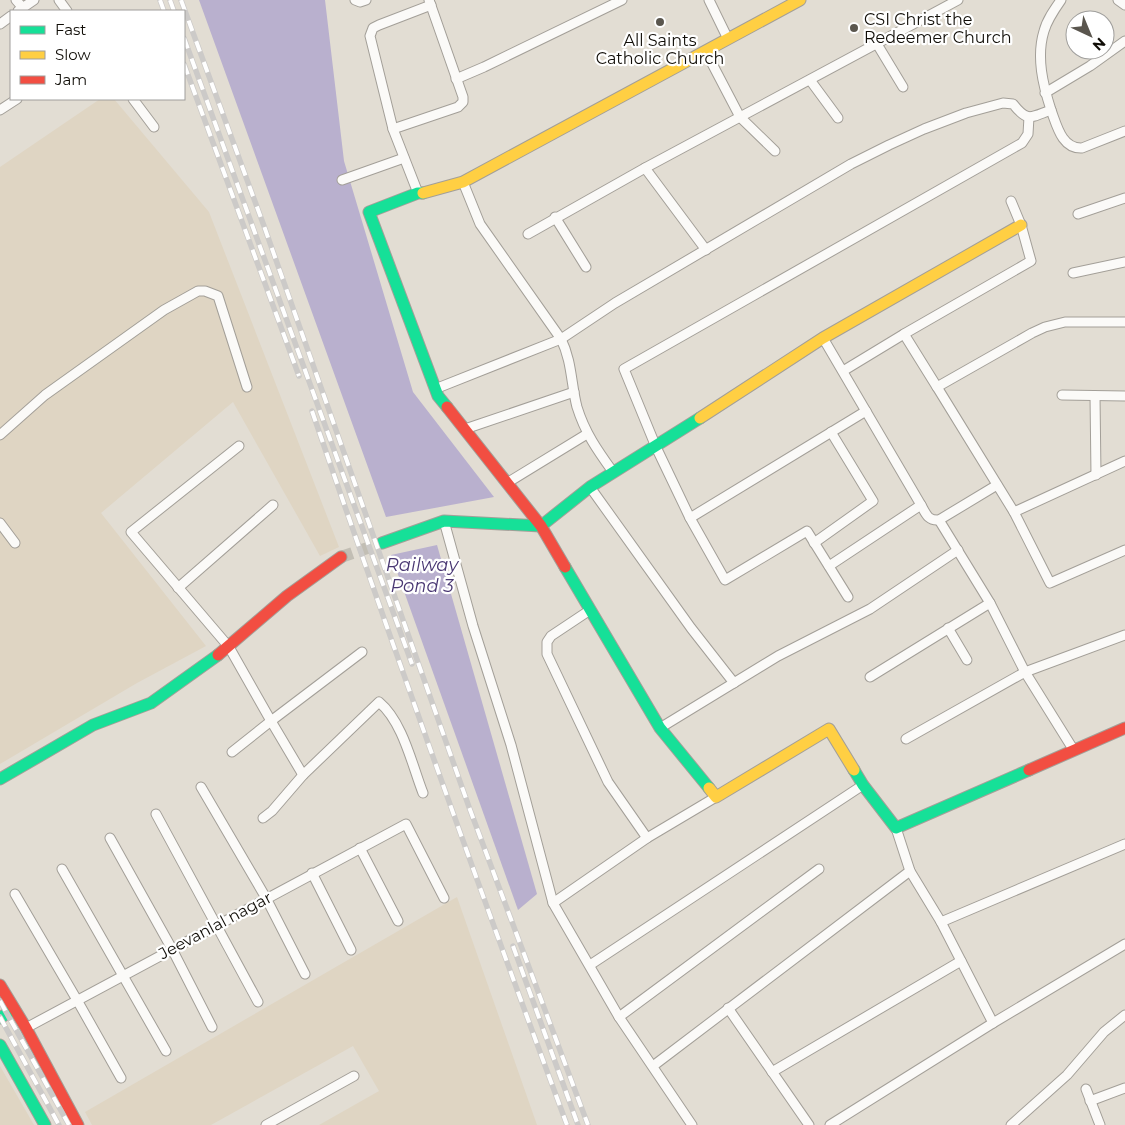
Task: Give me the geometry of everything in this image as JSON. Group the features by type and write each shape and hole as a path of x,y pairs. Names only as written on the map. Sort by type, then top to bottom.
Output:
{"street":[{"path":"16,0 20,10 34,0"},
{"path":"355,0 360,2 366,0"},
{"path":"456,79 622,0"},
{"path":"709,0 728,39"},
{"path":"716,796 660,728 541,526 438,396 369,212 418,193 427,193 462,182 800,0"},
{"path":"528,234 555,217 645,168 958,0"},
{"path":"1061,0 1044,30 1041,44 1041,68 1045,93 1065,142 1075,148 1082,148 1125,131"},
{"path":"1118,0 1125,5"},
{"path":"393,129 458,108 463,102 463,97 430,3 379,25 374,28 370,36 393,129 418,193"},
{"path":"1045,93 1090,66 1125,41"},
{"path":"877,44 904,87"},
{"path":"706,52 740,117 775,151"},
{"path":"810,80 838,118"},
{"path":"0,110 15,100"},
{"path":"133,100 154,127"},
{"path":"435,389 561,339 615,303 851,164 924,129 966,113 1003,102 1013,104 1021,114 1029,117 1051,110"},
{"path":"848,597 807,531 724,580 690,518 656,446 624,369 1022,143 1028,134 1029,117"},
{"path":"342,180 404,158"},
{"path":"645,168 706,250"},
{"path":"462,182 480,224 561,339 567,352 577,406 587,434 613,472"},
{"path":"1078,214 1125,198"},
{"path":"843,371 1031,261 1021,225 1011,201"},
{"path":"555,217 586,267"},
{"path":"382,543 444,521 541,526 590,487 823,338 1021,225"},
{"path":"1073,273 1125,262"},
{"path":"0,435 45,395 164,310 198,291 205,291 218,296 248,387"},
{"path":"937,387 1045,327 1065,322 1125,322"},
{"path":"904,334 1014,512 1050,583 1125,550"},
{"path":"823,338 929,519 933,521 939,520 998,485"},
{"path":"464,429 574,392"},
{"path":"1062,395 1125,396"},
{"path":"1095,396 1096,475"},
{"path":"690,518 866,411"},
{"path":"814,543 873,501 831,432"},
{"path":"507,483 587,434"},
{"path":"239,446 131,532 229,647 303,775"},
{"path":"1014,512 1125,461"},
{"path":"590,487 691,628 734,684"},
{"path":"829,566 921,505"},
{"path":"178,588 272,506"},
{"path":"939,520 990,603 1025,672 1073,749"},
{"path":"444,521 473,626 511,745 553,903 619,1018 692,1125"},
{"path":"0,523 15,544"},
{"path":"660,728 778,656 850,621 958,550"},
{"path":"0,779 94,725 151,703 229,647 286,596 341,557"},
{"path":"870,677 990,603"},
{"path":"590,610 551,636 547,642 547,654 608,782 647,838"},
{"path":"948,628 967,660"},
{"path":"906,740 1025,672 1125,635"},
{"path":"232,752 362,652"},
{"path":"263,818 303,775 379,702 390,712 399,729 423,793"},
{"path":"896,828 1073,749 1125,728"},
{"path":"553,903 647,838 829,729 863,785 896,828 910,871 941,922 993,1023"},
{"path":"590,965 863,785"},
{"path":"201,787 266,898 305,974"},
{"path":"156,814 258,1002"},
{"name":"Jeevanlal nagar","path":"26,1028 406,824 444,898"},
{"path":"110,838 172,949 212,1027"},
{"path":"941,922 1125,844"},
{"path":"360,848 398,921"},
{"path":"62,868 166,1051"},
{"path":"619,1018 820,869"},
{"path":"653,1066 910,871"},
{"path":"312,873 350,950"},
{"path":"15,894 121,1078"},
{"path":"830,1125 993,1023 1125,944"},
{"path":"772,1072 961,961"},
{"path":"0,985 26,1028 78,1125"},
{"path":"728,1008 809,1125"},
{"path":"0,1018 14,1009"},
{"path":"1011,1125 1067,1075 1104,1032 1125,1015"},
{"path":"0,1045 45,1125"},
{"path":"266,1125 354,1076"},
{"path":"1090,1101 1125,1088"},
{"path":"1086,1089 1100,1125"}],"shaded area":[{"path":"99,100 115,100 209,212 339,547 320,556 233,402 101,513 206,646 137,683 0,764 0,167"},
{"path":"457,897 537,1125 319,1125 379,1091 353,1046 211,1125 92,1125 85,1112"},
{"path":"0,1066 34,1125 0,1125"}],"water":[{"path":"199,0 325,0 344,161 413,392 494,497 386,517"},
{"name":"Railway Pond 3","path":"437,545 537,894 518,910 391,555"}],"tunnel":[{"path":"341,557 382,543"}],"railway":[{"path":"160,0 164,10"},
{"path":"170,0 174,10"},
{"path":"181,0 185,10"},
{"path":"185,11 264,226 469,807 588,1125"},
{"path":"185,41 412,664"},
{"path":"185,67 299,376"},
{"path":"312,411 437,769 567,1125"},
{"path":"513,946 578,1125"},
{"path":"0,1001 69,1125"},
{"path":"0,1017 59,1125"}],"traffic: fast":[{"path":"423,193 418,193 369,212 438,396 447,407"},
{"path":"382,543 444,521 541,526 590,487 700,418"},
{"path":"565,567 660,728 709,788"},
{"path":"0,779 93,725 151,703 218,655"},
{"path":"854,770 863,785 896,828 1029,770"},
{"path":"0,1018 14,1009"},
{"path":"0,1045 45,1125"}],"traffic: slow":[{"path":"423,193 463,182 800,0"},
{"path":"700,418 823,338 1021,225"},
{"path":"709,788 716,797 829,729 854,770"}],"traffic: jam":[{"path":"447,407 541,526 565,567"},
{"path":"218,655 287,596 341,557"},
{"path":"1029,770 1125,728"},
{"path":"0,985 26,1028 78,1125"}],"place":[{"name":"All Saints Catholic Church","path":"660,22"},
{"name":"CSI Christ the Redeemer Church","path":"854,28"}]}
